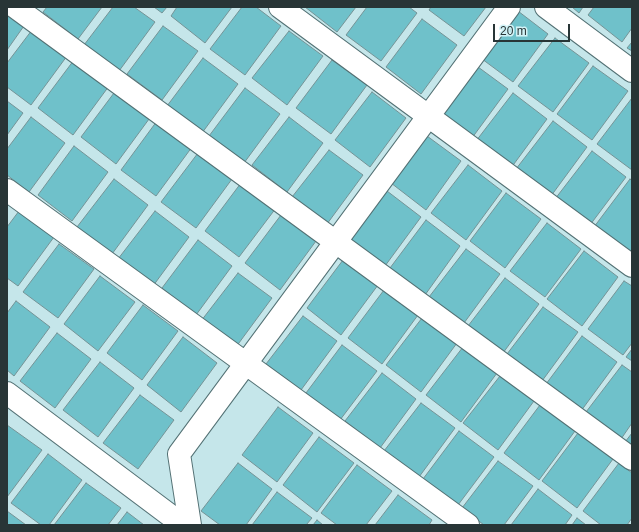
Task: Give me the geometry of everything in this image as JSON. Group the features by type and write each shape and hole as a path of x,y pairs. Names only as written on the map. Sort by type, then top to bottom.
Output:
{"street":[{"path":"15,7 632,458"},
{"path":"280,7 632,266"},
{"path":"190,525 179,454 509,7"},
{"path":"546,7 632,71"},
{"path":"7,190 468,525"},
{"path":"7,393 183,525"}],"building":[{"path":"47,7 102,7 78,39 43,12"},
{"path":"113,7 134,7 155,22 119,71 84,45"},
{"path":"154,7 167,7 162,13"},
{"path":"177,7 232,7 205,43 171,16"},
{"path":"242,7 256,7 281,26 245,75 210,49"},
{"path":"305,7 356,7 337,32"},
{"path":"367,7 409,7 417,13 381,61 346,35"},
{"path":"431,7 486,7 464,36 429,10"},
{"path":"572,7 583,7 579,13"},
{"path":"594,7 632,7 632,28 622,42 588,15"},
{"path":"514,8 548,34 513,82 478,56"},
{"path":"7,9 26,23 7,50"},
{"path":"422,19 457,45 421,94 386,67"},
{"path":"163,26 198,51 162,100 127,74"},
{"path":"32,30 67,56 31,105 7,87 7,63"},
{"path":"289,31 323,56 287,105 252,78"},
{"path":"555,38 589,63 553,112 518,86"},
{"path":"632,42 632,51 627,48"},
{"path":"203,58 238,84 202,133 167,106"},
{"path":"74,60 109,86 73,135 38,108"},
{"path":"332,60 367,85 331,134 296,108"},
{"path":"474,64 508,89 472,138 437,112"},
{"path":"593,66 628,91 592,140 557,114"},
{"path":"245,88 280,114 244,163 209,136"},
{"path":"117,89 152,115 116,164 81,137"},
{"path":"372,92 406,118 370,167 335,140"},
{"path":"513,93 547,119 511,168 476,141"},
{"path":"632,98 632,170 597,144"},
{"path":"7,101 23,113 7,135"},
{"path":"31,117 65,143 29,192 7,175 7,149"},
{"path":"289,117 323,143 287,192 252,165"},
{"path":"157,121 192,147 156,196 121,170"},
{"path":"553,121 587,147 551,196 516,169"},
{"path":"427,136 461,161 426,210 391,183"},
{"path":"74,146 108,172 72,221 38,195"},
{"path":"329,150 363,175 327,224 292,197"},
{"path":"592,151 626,177 590,225 555,199"},
{"path":"198,153 232,179 196,228 161,202"},
{"path":"468,165 502,191 466,240 431,213"},
{"path":"114,179 148,205 112,254 77,227"},
{"path":"630,179 632,181 632,249 629,254 594,227"},
{"path":"241,183 276,208 239,257 205,231"},
{"path":"387,191 421,217 385,266 350,239"},
{"path":"506,193 541,219 505,268 470,241"},
{"path":"19,211 54,237 18,286 7,278 7,227"},
{"path":"155,211 189,237 153,286 118,259"},
{"path":"281,215 316,241 280,290 245,263"},
{"path":"426,220 460,246 425,295 390,268"},
{"path":"547,223 581,249 545,297 510,271"},
{"path":"198,240 232,266 196,315 162,288"},
{"path":"59,244 94,269 58,318 23,292"},
{"path":"466,249 500,274 464,323 429,297"},
{"path":"584,251 618,277 582,326 547,299"},
{"path":"343,260 378,285 341,335 307,308"},
{"path":"238,273 272,298 236,347 201,321"},
{"path":"100,276 135,302 98,351 64,324"},
{"path":"505,278 539,304 503,353 468,326"},
{"path":"624,281 632,286 632,343 623,355 588,329"},
{"path":"384,290 418,315 382,364 348,338"},
{"path":"16,301 50,327 14,376 7,370 7,313"},
{"path":"143,305 178,331 142,380 107,353"},
{"path":"543,307 578,332 542,381 507,354"},
{"path":"303,316 337,341 301,390 266,364"},
{"path":"422,318 457,343 421,392 386,365"},
{"path":"57,333 91,359 55,408 20,381"},
{"path":"582,336 617,362 581,411 546,384"},
{"path":"183,337 217,363 181,412 147,385"},
{"path":"342,345 377,371 340,420 306,393"},
{"path":"463,347 497,373 461,422 426,395"},
{"path":"632,349 632,361 626,357"},
{"path":"100,362 134,388 98,437 63,410"},
{"path":"622,365 632,372 632,423 621,439 586,412"},
{"path":"382,373 416,399 380,448 345,421"},
{"path":"500,376 534,401 498,450 463,423"},
{"path":"140,395 174,420 138,469 103,443"},
{"path":"421,403 455,428 419,477 384,451"},
{"path":"540,405 575,431 539,480 504,453"},
{"path":"278,407 313,433 277,482 242,455"},
{"path":"7,425 42,450 7,497"},
{"path":"459,431 494,457 458,505 423,479"},
{"path":"578,433 613,459 577,508 542,481"},
{"path":"632,433 632,447 625,442"},
{"path":"319,437 354,463 317,512 283,485"},
{"path":"48,454 82,480 49,525 41,525 11,503"},
{"path":"498,461 533,486 504,525 484,525 462,508"},
{"path":"238,463 272,489 246,525 220,525 201,511"},
{"path":"619,463 632,473 632,518 627,525 601,525 583,511"},
{"path":"357,465 392,491 366,525 337,525 321,513"},
{"path":"86,483 121,508 108,525 54,525"},
{"path":"538,489 572,515 565,525 511,525"},
{"path":"277,492 312,518 306,525 252,525"},
{"path":"398,495 432,520 429,525 375,525"},
{"path":"7,511 26,525 7,525"},
{"path":"127,512 144,525 117,525"},
{"path":"577,518 586,525 572,525"},
{"path":"317,520 323,525 313,525"}]}
